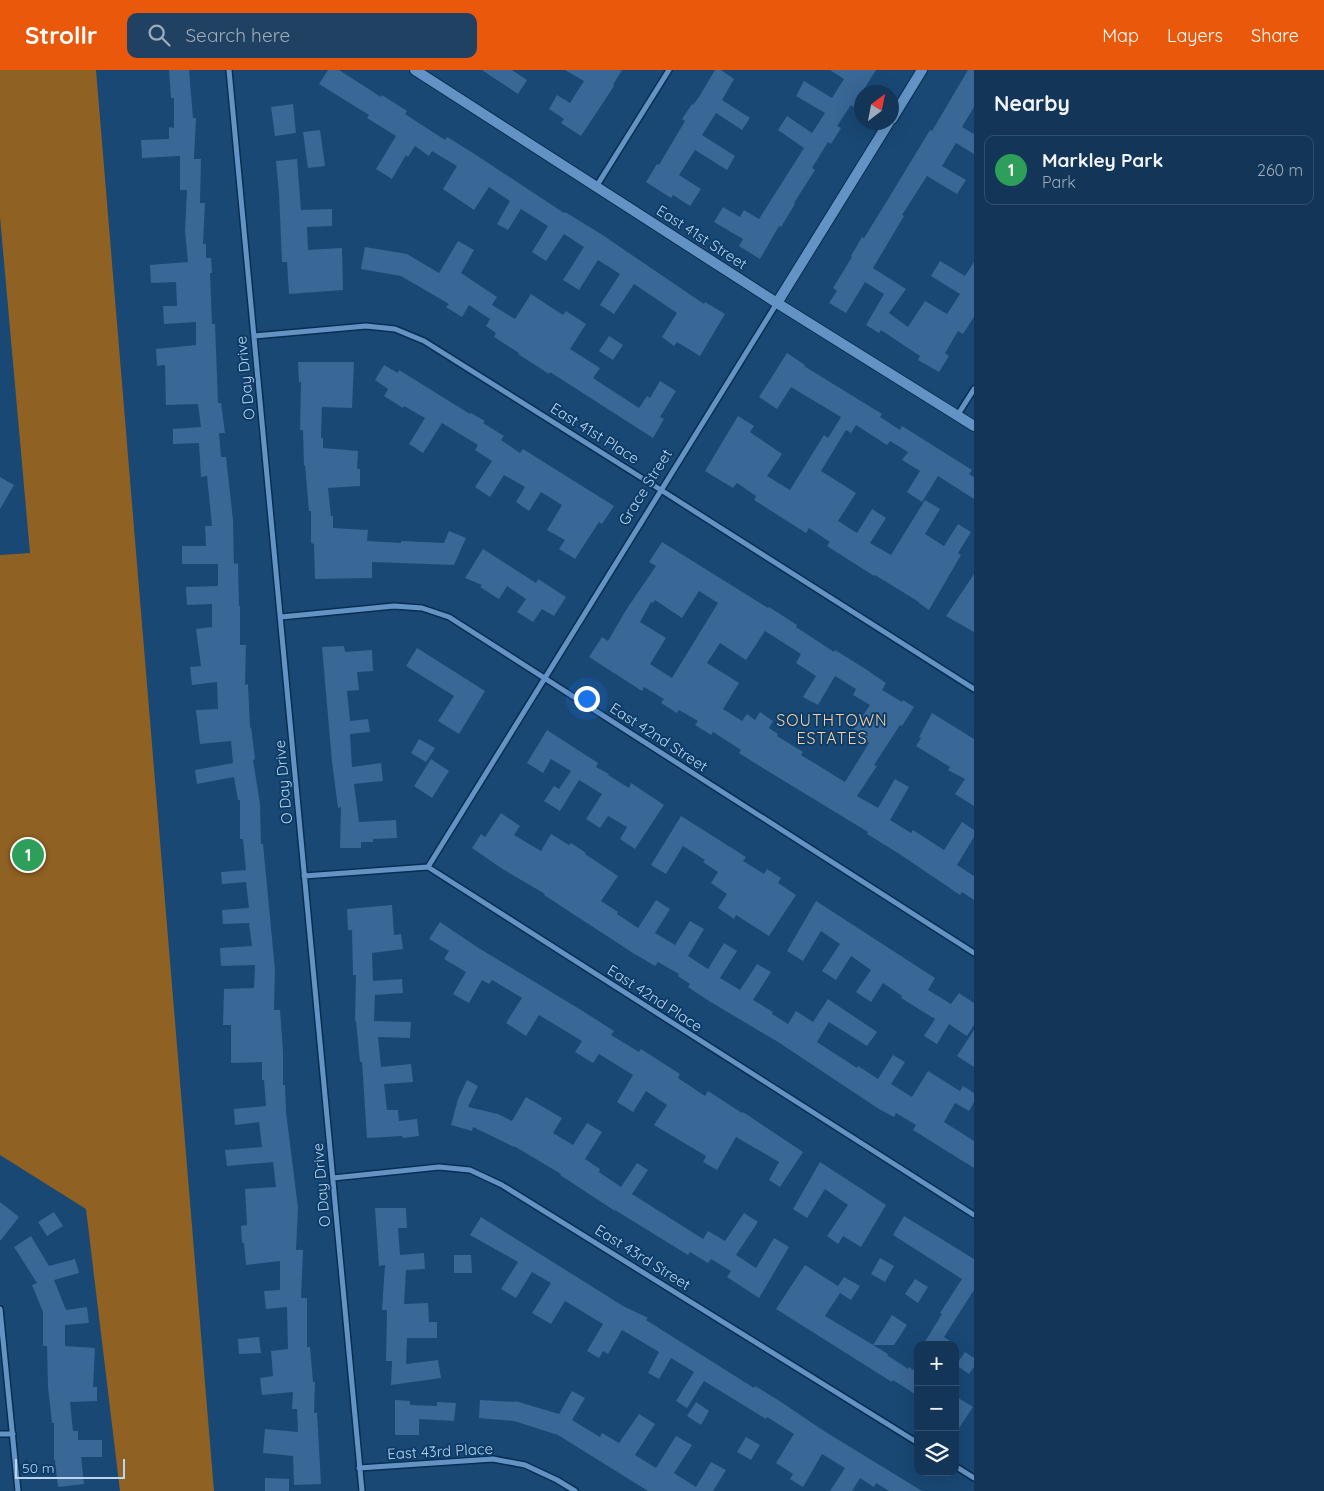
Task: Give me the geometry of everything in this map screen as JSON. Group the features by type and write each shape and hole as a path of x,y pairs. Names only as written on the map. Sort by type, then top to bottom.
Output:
{"street":[{"name":"O Day Drive","path":"229,70 362,1491"},
{"name":"East 41st Street","path":"416,70 777,303 974,426"},
{"path":"596,187 669,70"},
{"path":"899,108 922,70"},
{"name":"Grace Street","path":"428,867 884,130"},
{"name":"East 41st Place","path":"254,336 366,326 395,329 424,341 974,689"},
{"path":"957,416 974,389"},
{"name":"East 42nd Street","path":"281,617 394,606 422,608 450,617 974,953"},
{"path":"304,876 428,867"},
{"name":"East 42nd Place","path":"428,867 974,1215"},
{"name":"East 43rd Street","path":"333,1178 439,1166 470,1170 502,1184 914,1441"},
{"path":"0,1309 18,1491"},
{"path":"0,1434 13,1434"},
{"name":"East 43rd Place","path":"359,1468 493,1459 525,1465 557,1480 574,1491"},
{"path":"959,1469 974,1478"}],"shaded area":[{"path":"0,70 96,70 214,1491 120,1491 86,1209 0,1155 0,555 30,553 0,217"}],"building":[{"path":"169,70 189,70 193,118 196,118 194,159 201,159 200,203 205,203 203,244 206,244 206,258 211,258 212,324 215,324 218,403 221,403 225,433 219,433 221,457 226,457 233,520 234,564 238,563 240,645 246,645 245,685 248,684 250,728 255,759 253,760 260,804 261,844 263,844 275,970 274,1010 280,1010 283,1085 285,1085 286,1112 298,1208 296,1250 303,1250 301,1298 307,1298 307,1347 310,1347 313,1382 315,1382 314,1413 317,1413 321,1484 294,1485 293,1456 263,1453 265,1429 298,1432 297,1409 292,1409 293,1392 262,1395 260,1378 273,1376 271,1351 288,1349 287,1307 266,1309 264,1291 280,1290 280,1261 246,1265 244,1243 242,1243 241,1226 247,1225 245,1189 276,1187 273,1162 227,1166 225,1150 262,1147 259,1122 235,1125 234,1109 266,1106 264,1080 262,1080 262,1062 231,1063 231,1025 223,1025 224,989 254,988 255,965 221,966 220,948 252,946 249,923 223,924 222,910 249,908 246,882 222,884 221,872 246,870 243,839 240,839 240,800 238,800 234,777 197,784 195,770 233,763 231,741 200,744 196,710 218,709 217,682 192,685 190,667 201,666 196,629 212,627 212,604 187,605 186,587 218,586 218,564 182,564 182,546 206,546 205,526 212,526 207,476 201,477 199,443 173,444 173,429 201,427 198,404 166,405 165,365 157,366 156,349 196,345 196,322 164,324 163,306 177,306 176,282 151,283 150,265 188,262 185,231 187,190 180,190 180,156 142,158 141,140 169,139 169,127 174,128 174,98 171,98"},
{"path":"328,70 339,70 381,97 382,95 407,111 405,114 445,140 447,137 473,153 564,213 601,234 704,304 705,302 725,314 700,356 677,342 674,346 662,337 677,313 634,284 614,314 600,305 620,274 598,260 579,290 563,280 584,247 564,234 546,261 532,252 548,226 521,209 508,230 497,224 510,201 489,187 474,210 443,189 457,166 432,151 429,156 415,146 408,157 406,155 392,179 376,169 396,136 367,118 369,115 319,84"},
{"path":"482,70 512,70 527,80 518,94"},
{"path":"565,70 622,70 614,86 581,136 561,123 564,119 549,109 557,95 570,103 584,81"},
{"path":"715,70 721,70 734,79 722,100 750,118 742,130 716,113 702,135 735,156 727,170 695,150 679,175 701,189 690,206 673,195 671,198 646,182 657,164 659,165 685,121 682,119 699,97"},
{"path":"830,70 876,70 866,85 854,85 854,107 851,105 837,126 841,128 831,144 828,142 812,168 815,170 760,259 739,246 743,239 714,222 723,207 740,217 744,210 759,219 804,148 778,130 787,116 812,133 825,113 796,96 804,81 832,98 844,79"},
{"path":"968,70 974,70 974,107 962,127 974,134 974,154 956,143 942,166 966,180 957,194 927,176 902,215 904,216 873,268 906,289 889,313 908,327 925,301 947,314 960,294 931,276 940,261 965,276 974,262 974,317 963,334 958,331 945,353 949,356 939,372 918,360 920,356 881,330 879,333 866,325 884,294 865,282 846,313 829,303 837,291 833,288 862,237 864,238 930,130 932,131"},
{"path":"293,104 296,133 275,136 271,107"},
{"path":"320,130 325,166 308,168 303,132"},
{"path":"297,159 301,210 332,209 332,226 307,227 308,250 342,248 343,290 289,294 287,262 282,262 276,161"},
{"path":"458,241 474,250 461,273 497,297 492,305 515,319 531,294 563,315 566,311 586,324 570,349 600,368 593,378 639,408 647,396 650,398 660,381 676,391 660,417 664,419 653,438 550,372 549,374 494,337 496,333 486,326 490,319 469,305 462,317 446,307 449,304 401,276 361,269 365,247 407,254 439,273"},
{"path":"609,336 623,345 613,360 599,351"},
{"path":"787,353 804,366 882,414 880,417 900,430 902,426 972,470 969,474 974,477 974,499 938,476 922,502 907,492 920,471 902,460 908,452 890,441 887,445 856,425 851,433 846,430 821,471 856,493 838,521 857,533 872,509 886,518 870,543 891,555 925,500 940,509 925,534 944,546 958,524 971,532 958,553 961,555 929,610 827,546 830,542 809,528 806,533 754,500 756,496 737,483 733,488 705,471 738,416 754,426 750,432 782,454 767,476 790,490 824,435 828,438 841,417 791,387 777,409 759,397"},
{"path":"298,362 354,362 352,408 322,407 321,438 323,438 323,448 358,451 357,469 360,469 360,486 328,488 333,528 368,530 367,541 401,543 401,541 444,543 449,531 466,538 454,565 372,562 372,578 315,579 314,544 311,543 311,511 309,511 304,465 303,430 300,430 301,382 299,382"},
{"path":"384,365 398,373 399,370 470,414 485,421 483,423 504,436 501,440 520,453 523,449 614,506 602,524 599,522 575,559 559,549 565,540 547,530 562,505 541,492 529,511 516,502 525,487 504,475 490,497 475,487 492,461 475,450 478,445 442,423 423,453 409,444 425,418 404,406 403,408 384,396 388,389 375,380"},
{"path":"0,477 14,485 0,509"},
{"path":"662,542 769,607 834,652 835,650 864,668 886,683 882,690 914,707 874,765 877,766 857,796 878,808 895,779 909,787 890,820 911,833 913,830 944,850 962,822 974,830 974,837 957,865 974,876 974,900 962,892 960,895 867,834 868,832 739,753 741,750 713,732 711,735 695,725 698,721 679,710 677,713 661,703 664,699 644,687 642,691 589,657 602,637 608,641 626,610 656,566 649,562","holes":["699,591 718,603 672,678 650,664 666,638 640,622 651,602 653,603 655,600 682,618","765,631 801,654 796,663 816,676 803,697 818,705 835,676 856,689 853,695 870,705 852,732 869,743 845,782 801,755 803,752 777,736 778,734 769,728 773,721 760,712 755,720 747,714 742,721 723,709 739,683 707,663 720,643 746,660"]},
{"path":"483,549 536,583 538,579 566,597 554,616 542,609 533,622 517,612 526,599 507,586 499,599 480,587 482,585 465,578"},
{"path":"974,574 974,632 946,616"},
{"path":"344,646 345,652 372,650 373,671 357,672 359,690 347,691 350,721 368,719 370,732 350,734 352,767 381,763 383,781 354,784 359,822 396,820 397,838 373,839 373,842 361,842 361,848 340,848 341,807 338,808 332,762 322,647"},
{"path":"417,648 485,691 459,734 438,721 454,696 406,666"},
{"path":"932,713 974,739 974,806 955,794 965,779 948,770 950,767 916,746"},
{"path":"547,730 598,763 596,767 608,775 629,788 631,783 664,805 635,849 620,839 627,827 608,816 600,828 586,819 602,794 579,780 560,811 544,801 554,786 559,789 571,771 551,759 543,773 527,763"},
{"path":"419,739 435,748 426,762 411,753"},
{"path":"431,759 449,771 432,798 414,786"},
{"path":"501,813 520,826 514,835 541,851 551,834 569,845 571,843 618,876 601,901 638,928 656,900 670,909 655,933 675,945 690,921 704,929 688,956 708,969 724,943 737,951 720,978 740,990 757,964 771,972 753,1000 788,1024 796,1011 813,1022 828,999 877,1032 867,1046 829,1022 817,1042 857,1068 858,1066 878,1079 893,1055 905,1062 891,1084 912,1097 928,1071 960,1091 963,1086 974,1093 974,1102 969,1111 955,1103 944,1122 974,1141 974,1168 913,1130 916,1125 896,1113 894,1117 879,1109 778,1042 688,987 690,984 678,976 679,974 658,962 655,966 633,953 472,848 481,834 485,837"},
{"path":"681,816 746,857 743,861 764,874 767,869 781,878 778,883 796,895 769,936 736,915 734,919 718,908 727,894 711,883 718,872 703,862 705,860 683,846 666,874 651,865"},
{"path":"816,901 935,978 928,990 951,1004 959,993 974,1003 974,1025 967,1036 949,1024 937,1044 924,1036 935,1019 901,998 902,996 883,983 871,1002 856,992 871,970 851,956 836,980 822,971 840,944 821,931 803,961 787,951"},
{"path":"392,905 394,935 401,934 403,949 372,953 373,981 402,979 403,993 375,995 374,1021 411,1022 410,1038 378,1037 381,1067 411,1064 413,1082 384,1084 387,1110 398,1110 399,1121 417,1119 419,1136 367,1138 362,1062 360,1062 355,1021 356,975 353,975 352,930 348,930 347,909"},
{"path":"440,922 477,947 614,1031 611,1035 639,1052 641,1049 680,1074 678,1078 705,1096 708,1091 803,1152 780,1187 769,1180 779,1162 736,1137 717,1170 703,1162 706,1156 654,1125 667,1105 646,1091 633,1112 617,1102 633,1075 599,1054 593,1063 575,1052 582,1041 539,1015 526,1036 506,1023 522,998 492,980 489,984 482,980 469,1003 453,994 466,972 444,959 449,951 429,939"},
{"path":"974,1030 974,1067 957,1056"},
{"path":"467,1080 478,1086 468,1107 498,1114 512,1121 526,1097 562,1118 553,1133 573,1145 587,1123 602,1132 585,1159 600,1169 599,1172 621,1187 637,1163 648,1170 632,1194 703,1239 708,1231 725,1241 744,1213 758,1222 736,1255 756,1268 774,1238 789,1247 759,1298 727,1277 731,1271 711,1259 708,1263 690,1252 688,1255 514,1146 473,1127 472,1131 451,1125 458,1099"},
{"path":"820,1162 886,1205 861,1247 843,1236 838,1244 827,1236 848,1205 825,1189 807,1218 793,1209"},
{"path":"0,1202 19,1217 0,1241"},
{"path":"375,1208 406,1208 407,1228 398,1228 400,1255 424,1253 425,1269 406,1270 404,1304 428,1303 429,1322 437,1322 437,1338 407,1338 406,1364 438,1360 441,1378 391,1385 392,1361 386,1361 387,1310 382,1310 385,1265 379,1266"},
{"path":"54,1212 63,1226 47,1236 38,1222"},
{"path":"904,1216 974,1259 974,1290 944,1337 950,1341 925,1341 942,1314 940,1313 962,1279 893,1235"},
{"path":"481,1217 623,1306 648,1318 646,1320 754,1388 755,1386 778,1400 824,1431 922,1491 889,1491 876,1483 874,1487 860,1478 852,1491 830,1491 845,1468 822,1454 803,1487 790,1479 793,1474 776,1463 794,1434 704,1381 687,1408 676,1401 694,1372 671,1358 659,1379 648,1373 659,1352 622,1330 608,1354 603,1351 599,1358 587,1351 603,1324 565,1301 551,1324 532,1313 551,1283 532,1272 516,1298 501,1289 518,1262 470,1235"},
{"path":"31,1236 49,1266 75,1259 79,1273 54,1280 66,1310 87,1307 89,1323 65,1325 65,1346 95,1348 93,1387 97,1387 97,1401 70,1402 73,1431 78,1431 78,1440 102,1440 102,1457 81,1457 84,1484 58,1487 54,1460 54,1423 52,1423 48,1387 47,1346 43,1346 43,1312 32,1285 37,1283 14,1247"},
{"path":"454,1255 471,1255 472,1273 454,1273"},
{"path":"880,1258 894,1266 885,1282 871,1274"},
{"path":"805,1265 838,1286 844,1277 860,1286 851,1300 840,1293 825,1316 888,1354 908,1369 909,1367 914,1370 914,1393 893,1380 892,1382 776,1309"},
{"path":"915,1279 928,1287 918,1303 905,1294"},
{"path":"892,1315 907,1325 894,1345 873,1345"},
{"path":"259,1337 261,1353 239,1354 238,1339"},
{"path":"965,1352 974,1358 974,1367 969,1374 959,1367 959,1361"},
{"path":"572,1391 585,1398 572,1420 600,1437 602,1433 619,1443 639,1414 655,1424 635,1455 656,1468 676,1436 692,1445 674,1473 696,1487 711,1462 726,1470 713,1491 648,1491 558,1435 514,1421 479,1418 480,1400 515,1401 559,1414"},
{"path":"959,1398 973,1407 959,1428"},
{"path":"395,1400 410,1401 410,1405 437,1406 437,1402 456,1403 454,1421 419,1419 419,1435 395,1435"},
{"path":"696,1402 709,1411 701,1425 687,1416"},
{"path":"746,1437 760,1445 751,1460 737,1452"},
{"path":"265,1478 289,1479 289,1491 265,1491"}],"place":[{"name":"Markley Park","path":"28,855"}],"district":[{"name":"SOUTHTOWN ESTATES","path":"832,729"}]}
